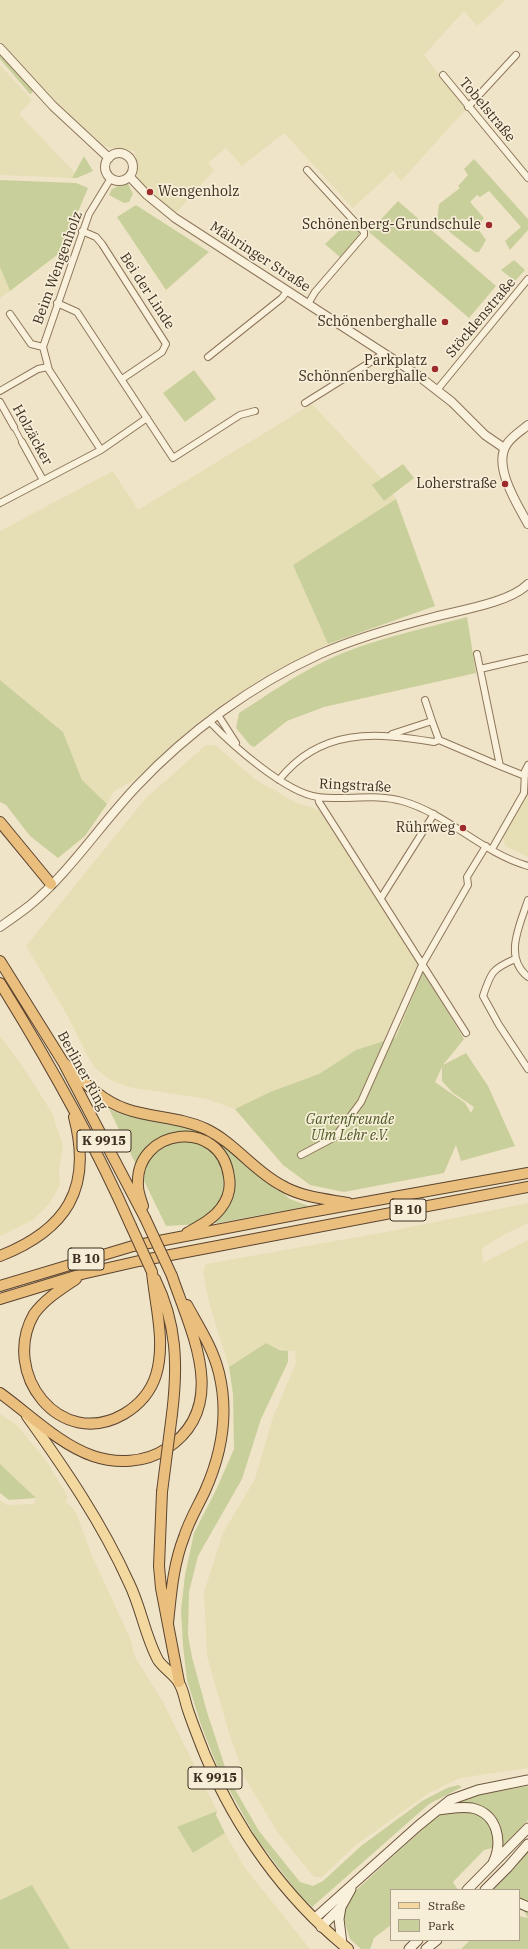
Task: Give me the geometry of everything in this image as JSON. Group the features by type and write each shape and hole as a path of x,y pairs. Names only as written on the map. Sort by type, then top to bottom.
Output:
{"highway":[{"path":"0,822 51,884"},
{"name":"Berliner Ring","path":"0,961 63,1062 145,1218"},
{"name":"Berliner Ring","path":"0,984 33,1036 70,1101 114,1188 152,1272 159,1298"},
{"path":"63,1062 92,1089 110,1102 126,1109 205,1128 234,1146 264,1174 281,1185 315,1198 356,1204"},
{"path":"0,1256 30,1242 53,1226 69,1205 76,1190 81,1159 76,1125 70,1101"},
{"path":"145,1218 138,1186 139,1172 144,1159 156,1146 170,1138 188,1135 199,1138 210,1144 224,1160 228,1168 230,1190 226,1200 214,1216 180,1237"},
{"name":"B 10","path":"0,1286 126,1248 528,1173"},
{"name":"B 10","path":"0,1300 82,1274 184,1252 528,1186"},
{"name":"K 9915","path":"145,1218 172,1276 209,1345 215,1359 222,1389 224,1432 216,1465 182,1543 176,1562 168,1624"},
{"path":"82,1274 43,1304 34,1314 26,1326 20,1356 26,1382 34,1395 42,1404 64,1419 76,1423 104,1422 119,1417 142,1400 150,1388 156,1375 159,1358 159,1298"},
{"path":"0,1393 75,1448 92,1456 109,1460 142,1459 160,1453 171,1446 187,1430 195,1418 201,1400 203,1386 202,1367 172,1276"},
{"name":"K 9915","path":"159,1298 169,1314 176,1355 176,1380 162,1492 160,1566 161,1588 179,1682"}],"main road":[{"path":"21,1408 83,1496 121,1566 139,1606 159,1660 165,1669 179,1682"},
{"name":"K 9915","path":"179,1682 205,1755 237,1818 256,1849 278,1878 321,1927 345,1947"},
{"path":"314,1919 353,1886 436,1810 450,1800 465,1793 500,1784 528,1780"},
{"path":"436,1810 461,1807 472,1808 482,1812 489,1818 496,1830 499,1841 498,1852 494,1863"},
{"path":"468,1889 528,1828"},
{"path":"486,1889 528,1844"},
{"path":"321,1927 340,1907 353,1886"},
{"path":"340,1907 339,1919 345,1947"},
{"path":"409,1949 417,1941"},
{"path":"425,1949 432,1941"},
{"path":"425,1949 436,1941"}],"street":[{"path":"0,48 59,111 109,158"},
{"path":"468,107 484,92 516,55"},
{"name":"Tobelstraße","path":"443,75 528,178"},
{"path":"122,154 129,158 133,165 130,176 119,181 111,178 106,169 109,158 113,155 122,154"},
{"path":"307,170 364,232 364,235 315,292 308,304"},
{"name":"Mähringer Straße","path":"130,176 147,195 175,218 382,351 437,390 485,435 504,448"},
{"name":"Beim Wengenholz","path":"101,450 48,367 43,347 89,214 111,178"},
{"name":"Bei der Linde","path":"82,232 96,237 102,244 166,344 162,352 122,379"},
{"name":"Stöcklenstraße","path":"437,390 528,280"},
{"path":"208,357 282,298 287,291"},
{"path":"57,303 77,312 173,458 240,415 255,411"},
{"name":"Beim Wengenholz","path":"10,314 31,344 43,347"},
{"path":"305,403 380,356 382,351"},
{"name":"Holzäcker","path":"0,391 38,369 48,367"},
{"name":"Holzäcker","path":"0,402 43,480"},
{"name":"Holzäcker","path":"0,503 101,450 147,418"},
{"path":"528,425 510,440 504,448 501,466 515,499 528,524"},
{"path":"2,926 29,906 51,884 150,772 180,744 218,715 263,685 321,654 376,633 481,605 517,592 528,584"},
{"path":"477,654 500,766"},
{"path":"480,669 528,658"},
{"path":"425,700 439,740"},
{"name":"Ringstraße","path":"218,715 239,747"},
{"path":"388,735 432,721"},
{"name":"Ringstraße","path":"210,722 279,780 299,791 318,797 387,798 402,801 434,814 507,858 528,866"},
{"path":"279,780 297,760 320,746 341,739 359,736 388,735 434,742 439,740 500,766 526,771 524,793 489,848 467,877 468,885 422,965 361,1102 335,1137 301,1155"},
{"path":"318,797 319,802 466,1033"},
{"path":"381,898 434,814"},
{"path":"528,900 514,947 515,959 522,972 528,977"},
{"path":"520,927 528,928"},
{"path":"515,959 500,966 490,975 483,996 503,1032 528,1070"}],"shaded area":[{"path":"0,0 506,0 477,26 464,11 424,55 466,109 401,181 393,171 353,208 284,133 242,166 226,148 208,163 214,170 175,214 137,178 135,151 106,147 75,120 25,71 0,41"},
{"path":"0,65 32,100 19,114 75,173 72,178 0,175"},
{"path":"0,267 10,291 0,298"},
{"path":"312,404 383,480 396,499 293,565 328,644 262,678 217,708 190,729 135,780 114,791 107,804 82,780 63,732 0,680 0,531 113,471 138,510"},
{"path":"206,745 215,745 256,780 295,802 319,810 423,971 396,1037 356,1050 319,1074 270,1092 235,1109 207,1099 128,1087 111,1080 96,1069 86,1053 66,1013 26,946 145,799"},
{"path":"527,782 528,857 505,846 503,837 526,794"},
{"path":"0,1036 23,1067 52,1113 63,1146 59,1170 60,1185 49,1204 33,1220 0,1236"},
{"path":"528,1203 528,1223 505,1234 482,1248 483,1263 528,1240 528,1768 460,1778 429,1793 357,1844 322,1877 314,1877 278,1833 245,1778 229,1733 207,1656 204,1592 223,1533 255,1479 273,1417 296,1363 295,1351 286,1351 266,1343 229,1367 210,1306 203,1272 206,1264 391,1231"},
{"path":"0,1414 17,1425 47,1462 68,1497 65,1502 71,1506 77,1515 92,1556 130,1638 135,1657 163,1702 217,1811 177,1828 193,1853 225,1833 245,1868 310,1949 70,1949 32,1886 0,1900 0,1500 7,1505 34,1504 36,1498 0,1464"}],"green space":[{"path":"0,52 33,89 32,93 30,94 0,59"},
{"path":"84,156 93,171 77,178 72,178"},
{"path":"474,159 528,219 528,230 510,250 505,241 521,227 489,191 480,197 477,195 470,202 484,218 482,220 482,226 479,230 486,240 479,252 475,252 437,222 439,204 460,188 458,186 468,175 464,169"},
{"path":"0,180 76,183 88,188 61,252 10,291 0,267"},
{"path":"122,184 128,184 133,194 129,202 124,203 109,195 112,189"},
{"path":"398,201 496,286 469,318 369,232"},
{"path":"136,205 209,252 166,290 117,217"},
{"path":"350,220 359,229 359,236 341,258 325,244"},
{"path":"514,260 525,270 515,281 501,270"},
{"path":"194,370 216,399 185,422 163,393"},
{"path":"403,464 414,478 384,501 372,485"},
{"path":"396,499 435,606 328,644 293,565"},
{"path":"467,617 476,673 324,707 287,721 254,747 250,745 236,728 239,713 292,679 325,661 377,641"},
{"path":"0,680 63,732 82,780 107,804 85,836 58,858 30,836 6,805 0,802"},
{"name":"Gartenfreunde Ulm Lehr e.V.","path":"423,971 464,1039 443,1065 466,1053 488,1086 515,1146 461,1161 456,1145 444,1173 344,1192 310,1185 283,1165 235,1109 270,1092 319,1074 356,1050 396,1037","holes":["442,1067 442,1081 453,1093 474,1107 471,1113 465,1103 435,1082"]},
{"path":"109,1109 126,1116 196,1129 231,1151 290,1199 309,1206 218,1223 166,1226"},
{"path":"266,1343 280,1350 288,1351 288,1362 261,1419 242,1479 198,1556 189,1592 188,1635 192,1657 207,1712 229,1779 259,1831 300,1882 313,1886 323,1881 361,1846 422,1801 447,1788 458,1785 462,1787 429,1804 312,1907 297,1892 256,1838 220,1773 201,1725 187,1680 183,1646 181,1610 185,1575 194,1533 216,1490 234,1449 233,1394 229,1367"},
{"path":"0,1464 36,1498 9,1500 0,1493"},
{"path":"528,1786 528,1820 505,1845 484,1850 453,1882 457,1889 390,1889 390,1926 374,1938 370,1949 361,1949 350,1939 343,1916 352,1894 437,1816 474,1795"},
{"path":"217,1811 216,1815 225,1833 193,1853 177,1827"},
{"path":"528,1850 528,1918 524,1911 520,1909 520,1889 493,1889"},
{"path":"32,1885 70,1949 0,1949 0,1900"},
{"path":"520,1916 528,1918 528,1949 461,1949 469,1941 520,1941"}],"place":[{"name":"Wengenholz","path":"150,192"},
{"name":"Schönenberg-Grundschule","path":"489,225"},
{"name":"Schönenberghalle","path":"445,322"},
{"name":"Parkplatz Schönnenberghalle","path":"435,369"},
{"name":"Loherstraße","path":"505,484"},
{"name":"Rührweg","path":"463,828"}]}
